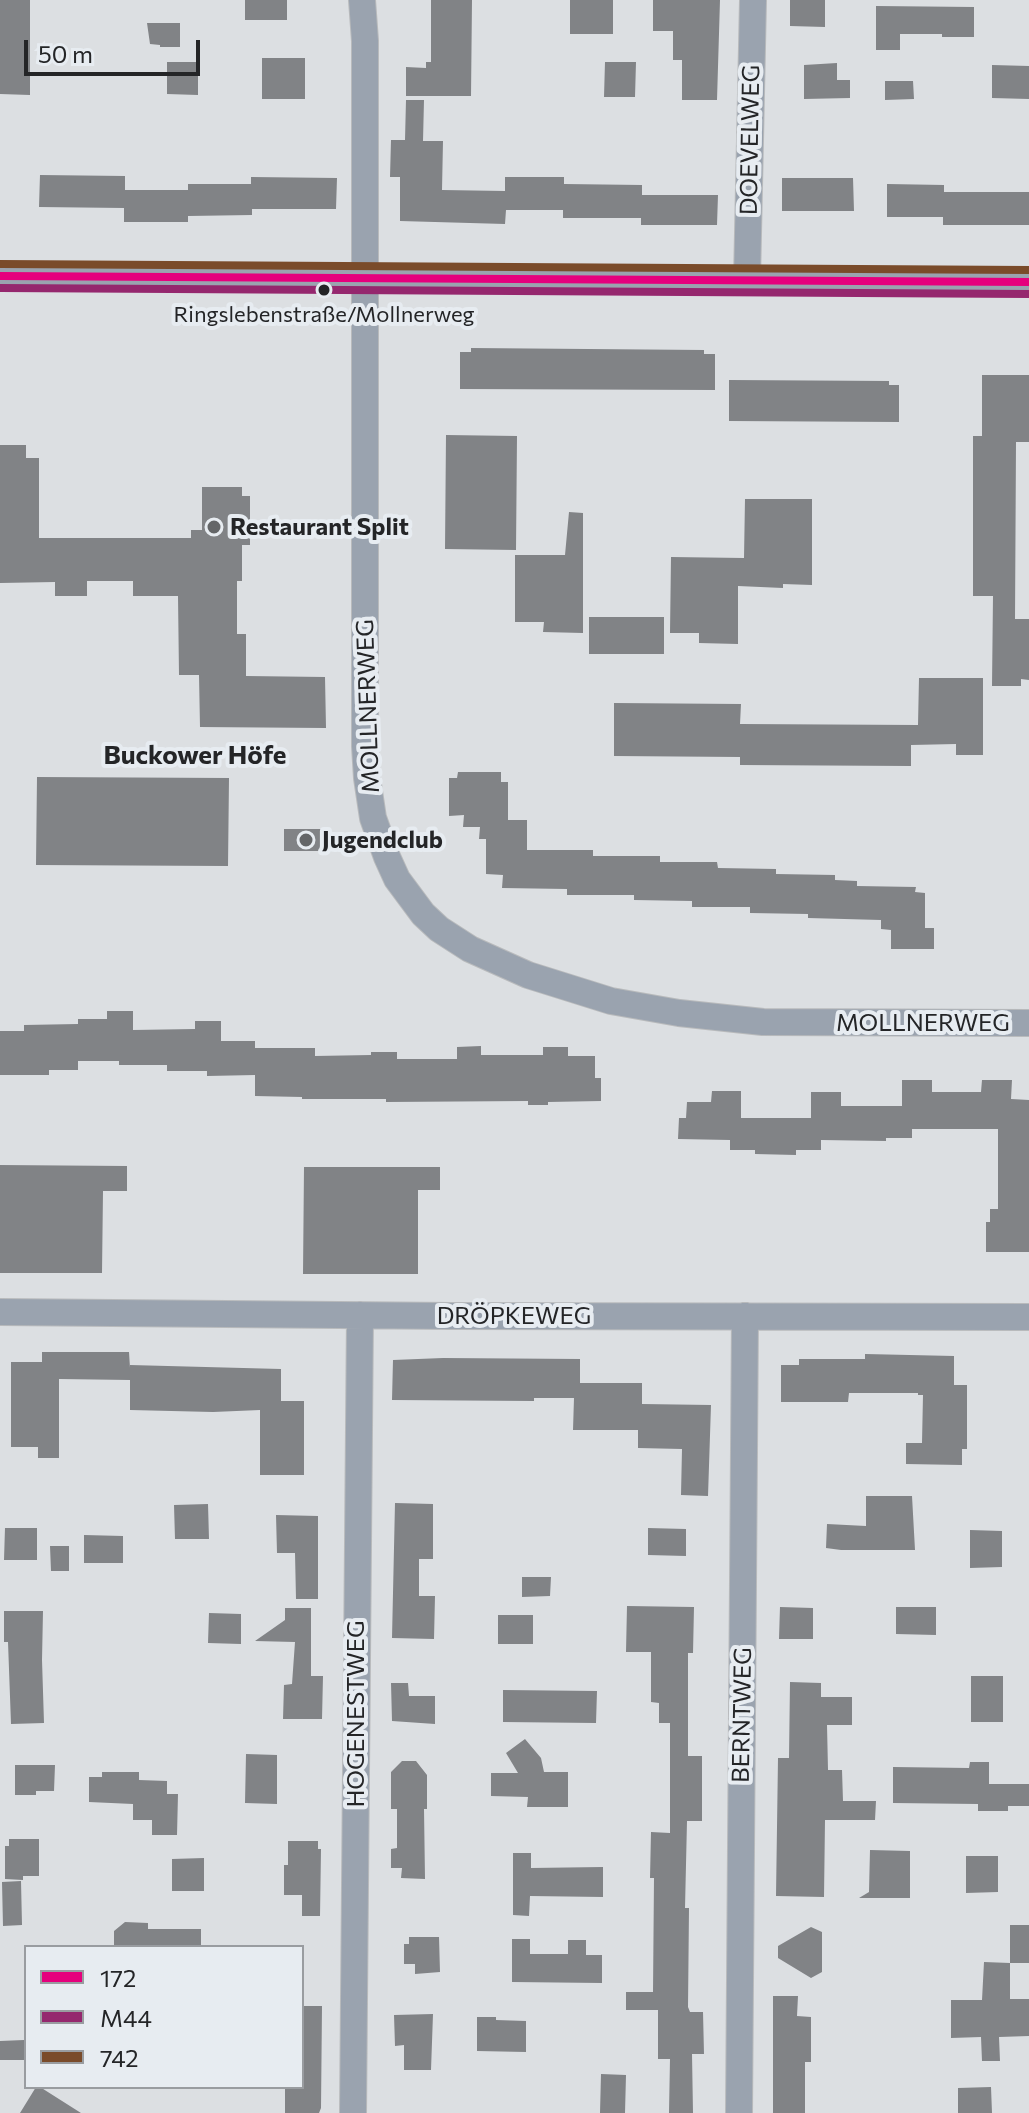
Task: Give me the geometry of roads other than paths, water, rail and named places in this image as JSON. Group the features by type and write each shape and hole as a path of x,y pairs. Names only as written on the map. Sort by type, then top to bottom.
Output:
{"street":[{"name":"MOLLNERWEG","path":"362,0 365,41 364,699 367,778 373,818 397,879 423,914 439,929 470,949 528,975 611,1001 679,1013 763,1022 1029,1023"},
{"name":"DOEVELWEG","path":"747,280 753,0"},
{"path":"0,276 1029,282"},
{"name":"DRÖPKEWEG","path":"0,1312 1029,1317"},
{"name":"HOGENESTWEG","path":"353,2113 360,1315"},
{"name":"BERNTWEG","path":"739,2113 745,1316"}],"place":[{"name":"Ringslebenstraße/Mollnerweg","path":"324,290"},
{"name":"Restaurant Split","path":"214,527"},
{"name":"Jugendclub","path":"306,840"}],"district":[{"name":"Buckower Höfe","path":"195,755"}]}
